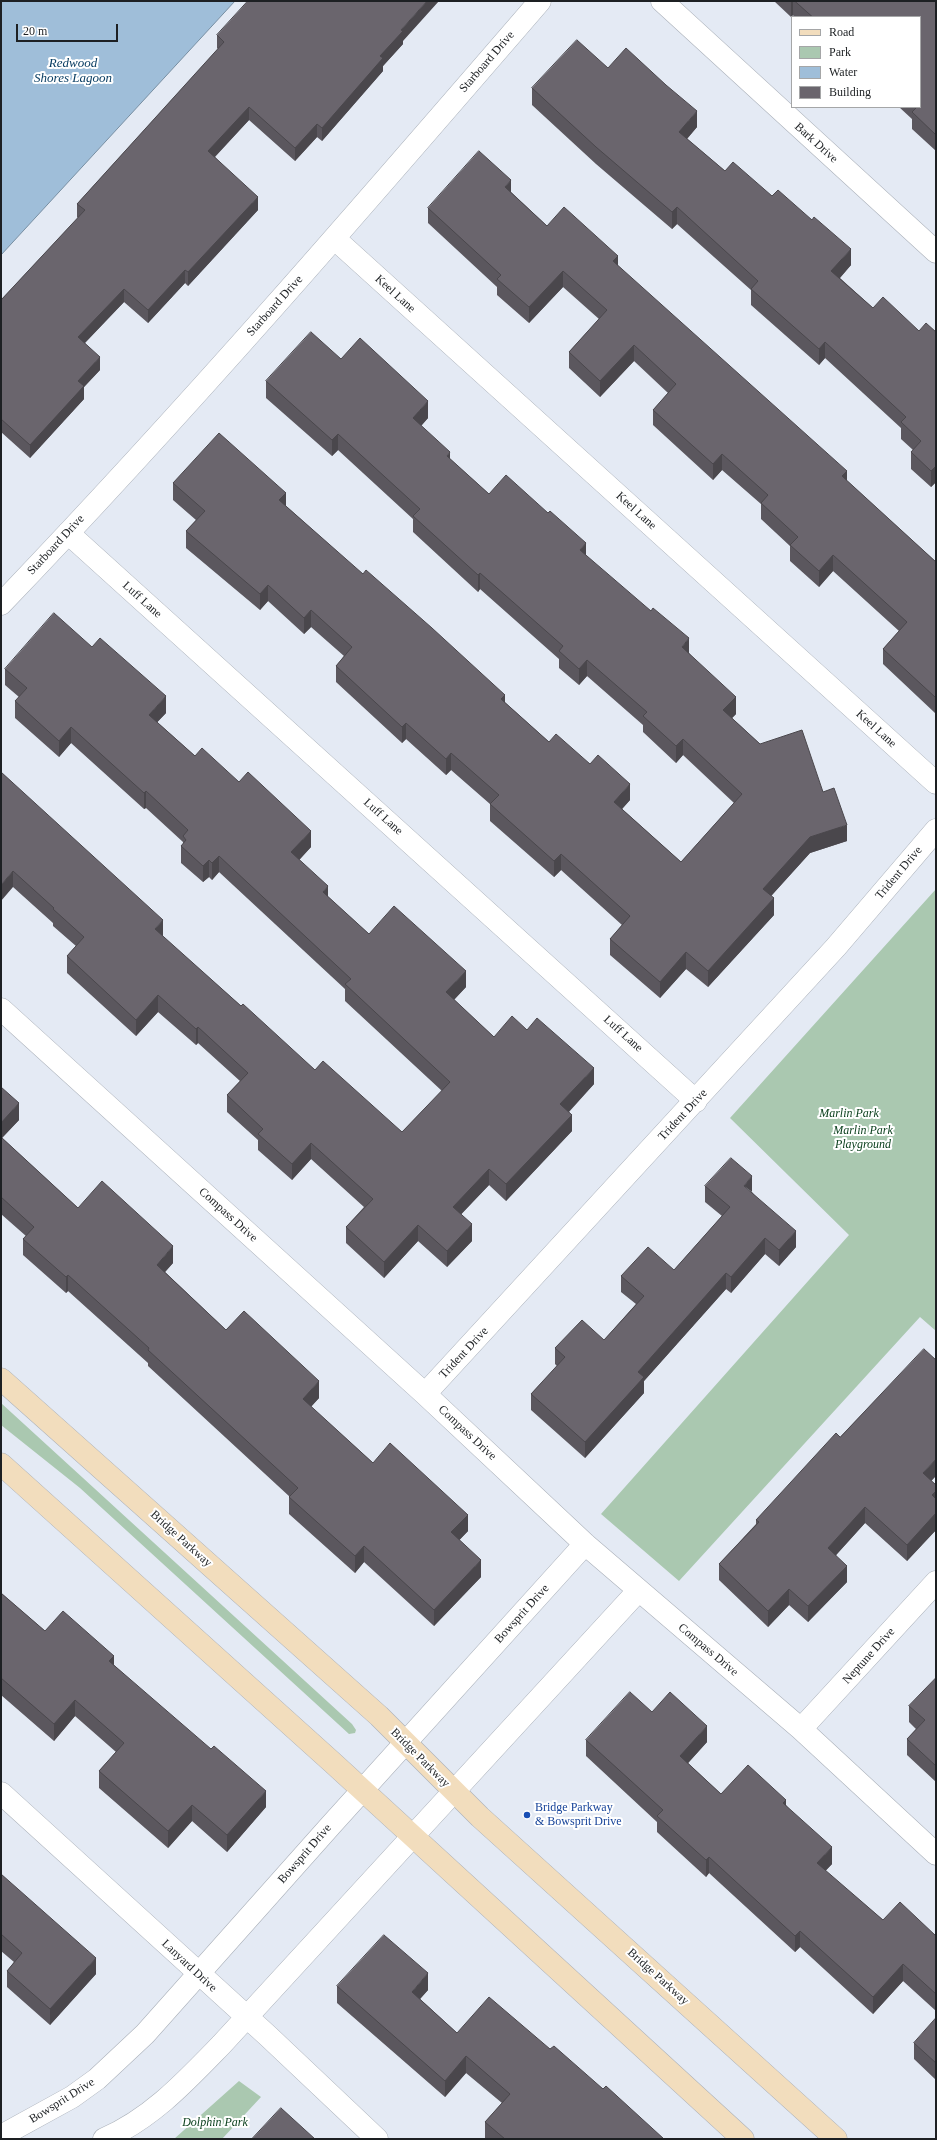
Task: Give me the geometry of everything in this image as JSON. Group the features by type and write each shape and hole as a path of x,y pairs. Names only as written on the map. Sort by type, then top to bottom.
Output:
{"street":[{"name":"Starboard Drive","path":"1,604 68,533 335,239 540,1"},
{"name":"Bark Drive","path":"662,1 936,252"},
{"name":"Keel Lane","path":"335,239 936,783"},
{"name":"Luff Lane","path":"68,533 696,1101"},
{"name":"Trident Drive","path":"425,1394 836,947 936,830"},
{"name":"Compass Drive","path":"1,1009 425,1394 585,1544 638,1591 801,1729 936,1854"},
{"name":"Bridge Parkway","path":"1,1379 379,1716 454,1792 836,2139"},
{"path":"1,1464 363,1791 744,2139"},
{"name":"Bowsprit Drive","path":"1,2136 72,2097 97,2079 145,2034 331,1825 585,1544"},
{"name":"Neptune Drive","path":"801,1729 936,1582"},
{"path":"104,2139 135,2122 164,2101 247,2018 638,1591"},
{"name":"Lanyard Drive","path":"1,1793 377,2139"}],"green space":[{"name":"Marlin Park","path":"936,889 936,1331 920,1317 679,1581 601,1514 849,1235 730,1118"},
{"path":"1,1403 352,1724 356,1730 355,1733 349,1734 80,1488 1,1425"},
{"name":"Dolphin Park","path":"239,2081 261,2097 222,2139 174,2139"}],"water":[{"name":"Redwood Shores Lagoon","path":"1,1 235,1 1,255"}],"building":[{"path":"248,1 427,1 401,30 403,31 380,56 383,58 322,128 317,124 295,148 249,107 208,151 258,197 188,272 185,270 148,310 124,289 78,337 100,357 78,381 84,386 30,445 1,419 1,300 85,210 77,204 224,42 217,35"},
{"path":"795,1 936,1 936,135 912,112 916,108 921,108 921,16 812,16"},
{"path":"577,40 608,68 626,48 697,111 679,132 725,171 733,162 772,196 778,190 812,220 814,217 851,249 831,271 873,308 883,297 919,331 926,323 936,332 936,466 931,471 911,452 921,441 901,422 906,417 825,342 819,349 751,289 758,281 677,207 672,212 596,147 532,88"},
{"path":"479,151 511,180 505,187 547,226 564,207 618,256 613,261 847,471 842,476 936,562 935,697 883,649 907,622 833,555 819,571 790,545 798,537 761,503 768,495 722,454 713,464 653,410 676,384 634,345 600,381 569,352 607,310 563,271 529,307 497,279 501,275 428,208"},
{"path":"311,332 341,359 360,338 428,401 413,418 450,452 447,456 489,494 506,475 548,513 550,511 586,543 580,550 651,611 653,608 689,638 682,647 736,697 723,710 760,744 802,730 823,792 834,788 847,825 810,837 763,889 774,898 708,971 686,952 660,982 610,939 630,916 561,854 554,861 490,804 499,795 451,753 446,759 406,723 402,727 336,666 352,647 311,610 304,618 268,585 260,594 186,531 205,511 173,483 219,433 286,493 279,500 363,574 366,570 432,628 505,695 501,699 549,742 556,734 590,764 598,755 630,784 614,802 681,862 742,794 683,739 676,746 643,716 647,712 587,660 579,669 559,651 563,646 480,573 478,575 413,516 420,509 338,434 332,440 266,381"},
{"path":"54,613 92,647 100,638 166,696 149,715 195,756 202,748 239,782 248,772 311,831 291,852 328,886 323,892 369,934 394,906 466,971 446,992 494,1037 512,1016 527,1030 537,1018 594,1068 560,1104 572,1115 506,1184 489,1169 453,1207 472,1224 447,1251 418,1225 384,1262 346,1227 373,1199 311,1143 292,1164 258,1134 263,1129 227,1095 248,1073 198,1027 196,1029 158,995 136,1020 67,956 84,937 13,871 1,885 1,772 163,920 155,929 241,1006 243,1004 315,1070 323,1061 402,1132 450,1082 345,984 351,979 219,856 212,863 209,860 203,866 181,846 186,840 183,836 188,830 146,791 144,793 71,727 59,741 15,701 27,688 5,669"},
{"path":"1,1087 19,1103 1,1123"},
{"path":"1,1137 78,1208 102,1181 173,1246 157,1265 226,1330 244,1311 319,1381 303,1399 373,1463 390,1443 468,1515 451,1532 481,1560 434,1610 364,1546 355,1556 289,1497 298,1488 148,1350 149,1348 68,1275 66,1277 23,1239 34,1227 1,1197"},
{"path":"731,1158 752,1176 744,1186 796,1231 779,1250 765,1238 731,1277 726,1273 638,1372 644,1377 585,1442 531,1394 565,1357 555,1348 582,1320 604,1340 644,1296 621,1276 648,1247 674,1270 730,1207 705,1186"},
{"path":"924,1349 936,1360 936,1459 923,1473 936,1485 936,1491 932,1495 936,1499 936,1513 907,1545 865,1507 828,1548 847,1566 808,1606 789,1589 768,1611 719,1564 759,1522 756,1520 836,1433 840,1437"},
{"path":"1,1593 45,1631 63,1611 114,1656 109,1661 211,1749 214,1746 266,1791 227,1835 192,1805 168,1831 99,1771 124,1743 75,1700 54,1724 1,1678"},
{"path":"936,1678 936,1766 907,1739 925,1720 909,1706"},
{"path":"630,1692 652,1712 670,1692 707,1726 680,1756 721,1794 748,1765 786,1800 783,1803 832,1847 817,1863 883,1920 900,1902 936,1936 936,1994 903,1964 873,1997 800,1931 795,1936 709,1857 706,1860 657,1816 663,1810 586,1740"},
{"path":"1,1874 96,1958 50,2009 7,1971 22,1953 1,1934"},
{"path":"384,1935 428,1973 412,1992 457,2033 489,1997 550,2049 554,2046 603,2089 606,2086 664,2139 505,2139 485,2122 510,2094 466,2056 445,2081 337,1986"},
{"path":"936,2018 936,2063 914,2043"},
{"path":"281,2108 315,2139 252,2139"}],"place":[{"name":"Bridge Parkway & Bowsprit Drive","path":"527,1815"}],"park label":[{"name":"Marlin Park Playground","path":"863,1138"}]}
